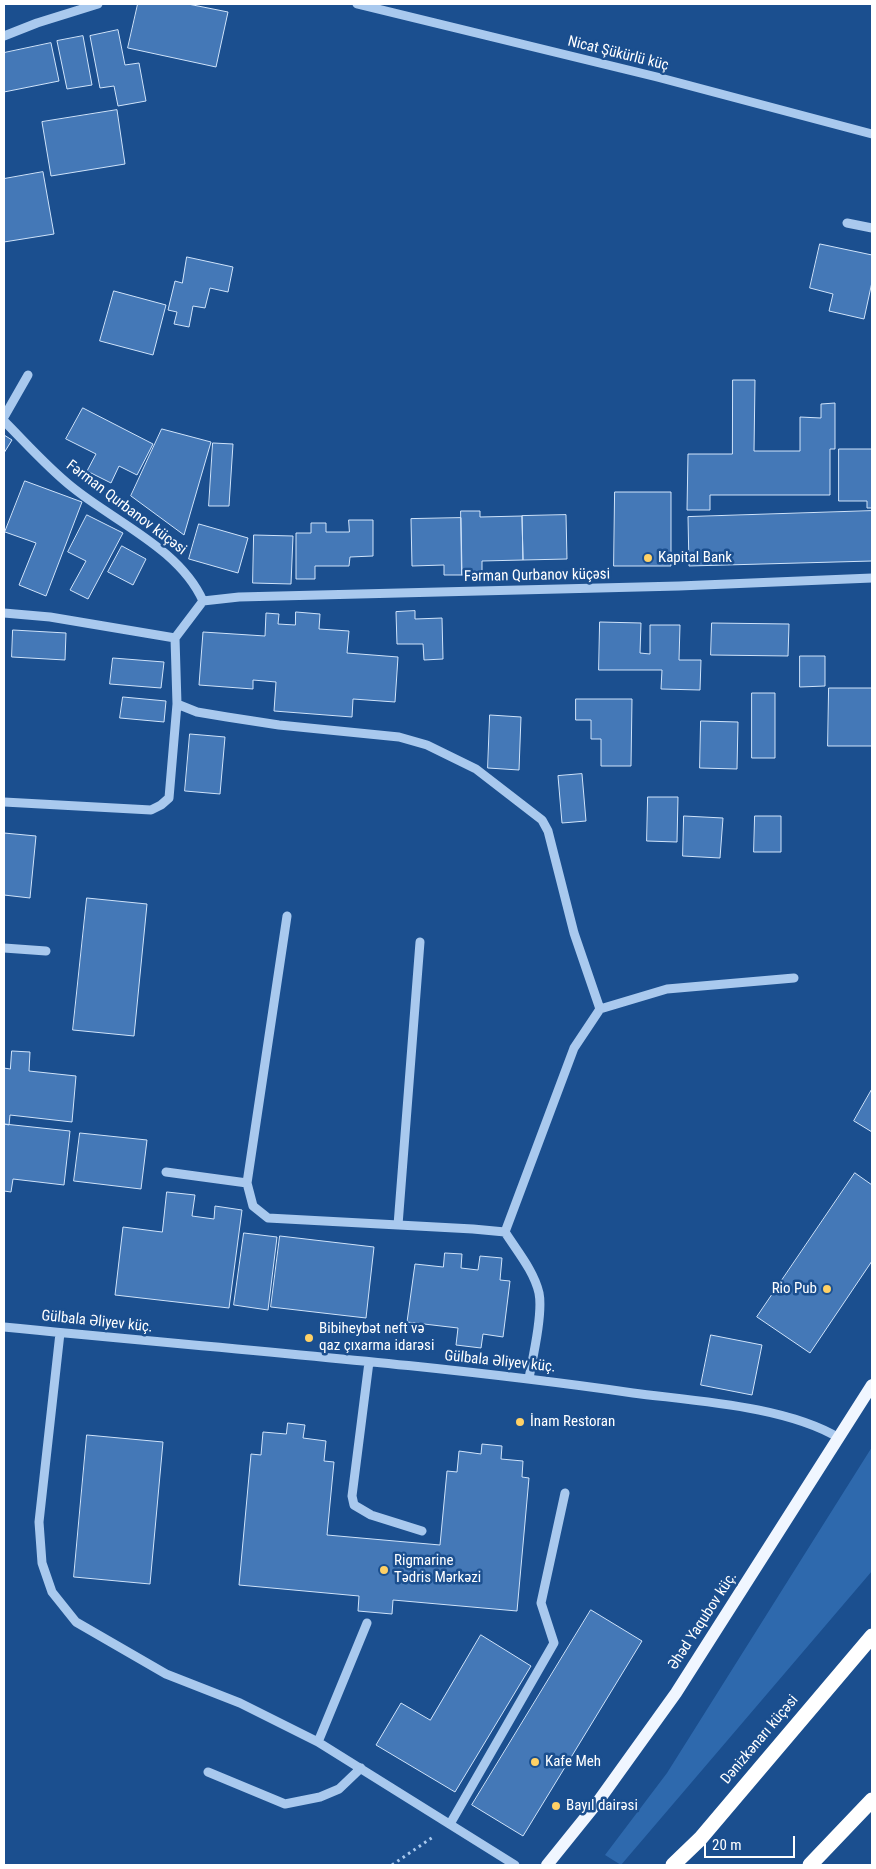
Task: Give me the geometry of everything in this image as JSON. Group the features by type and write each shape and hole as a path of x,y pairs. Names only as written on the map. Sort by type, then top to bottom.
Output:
{"highway":[{"name":"Dənizkənarı küçəsi","path":"673,1865 700,1839 872,1636"},
{"path":"810,1865 872,1800"}],"main road":[{"name":"Əhəd Yaqubov küç.","path":"547,1865 597,1803 676,1693 872,1385"}],"street":[{"path":"4,36 37,23 98,4"},
{"name":"Nicat Şükürlü küç","path":"356,4 657,77 872,134"},
{"path":"847,223 872,228"},
{"path":"4,419 28,376"},
{"name":"Fərman Qurbanov küçəsi","path":"4,419 72,487 174,560 196,584 203,600 239,597 679,586 872,578"},
{"path":"4,802 151,810 169,798 177,704 175,638 203,600"},
{"path":"4,613 50,617 175,638"},
{"path":"177,704 197,712 270,724 400,737 428,745 476,769 542,820 548,831 574,932 600,1009"},
{"path":"287,916 247,1183 253,1206 268,1218 473,1228 505,1232 529,1269 539,1294 536,1343 529,1378"},
{"path":"398,1225 420,942"},
{"path":"4,948 46,951"},
{"path":"505,1232 574,1048 600,1009 667,989 794,978"},
{"path":"166,1172 247,1183"},
{"name":"Gülbala Əliyev küç.","path":"4,1327 529,1378 755,1410 824,1428 839,1438"},
{"path":"60,1332 39,1522 42,1563 52,1592 76,1622 166,1674 240,1703 318,1742 515,1865"},
{"path":"369,1362 352,1496 354,1505 370,1515 422,1531"},
{"path":"450,1824 554,1643 541,1603 565,1493"},
{"path":"318,1742 367,1623"},
{"path":"208,1772 285,1804 320,1797 339,1788 361,1768"}],"path":[{"path":"392,1865 450,1824"}],"shaded area":[{"path":"872,1447 872,1571 621,1865 605,1855 667,1773"}],"building":[{"path":"138,4 188,4 228,12 216,67 128,48"},
{"path":"118,30 125,65 139,63 146,101 118,106 114,86 100,88 90,36"},
{"path":"83,36 92,85 67,89 57,41"},
{"path":"51,43 59,81 4,92 4,53"},
{"path":"117,110 125,164 51,176 42,122"},
{"path":"43,172 54,234 4,242 4,179"},
{"path":"820,244 872,255 872,282 864,319 829,311 833,294 810,288"},
{"path":"187,257 233,267 228,292 210,288 205,308 193,306 189,327 174,324 177,312 168,310 175,281 182,283"},
{"path":"114,291 166,305 153,355 100,341"},
{"path":"733,380 755,380 754,451 800,451 800,417 821,418 821,404 835,403 835,449 830,449 830,495 710,495 710,510 687,510 688,454 732,454"},
{"path":"83,408 153,444 137,475 119,466 111,483 87,471 96,454 66,439"},
{"path":"162,429 211,442 184,535 131,496"},
{"path":"4,435 12,440 4,453"},
{"path":"213,443 233,444 229,506 209,506"},
{"path":"839,449 872,449 872,508 867,508 867,501 839,501"},
{"path":"25,481 82,502 46,596 19,585 36,543 5,532"},
{"path":"615,492 671,492 671,566 614,566"},
{"path":"461,511 480,511 480,517 522,516 523,560 482,561 482,574 462,575"},
{"path":"872,511 872,561 689,566 688,517"},
{"path":"87,515 123,533 88,599 70,590 86,561 68,552"},
{"path":"566,515 567,559 523,560 522,516"},
{"path":"461,518 462,575 444,575 444,565 412,566 411,519"},
{"path":"349,520 373,520 373,556 350,557 349,566 315,566 315,579 296,579 296,533 311,533 311,523 326,523 326,532 349,532"},
{"path":"199,524 248,538 238,573 189,559"},
{"path":"254,535 293,536 291,584 253,583"},
{"path":"122,546 146,559 133,585 108,572"},
{"path":"415,611 415,619 442,618 443,659 424,660 423,644 397,644 396,612"},
{"path":"296,612 320,614 319,629 349,631 347,653 398,657 395,702 353,699 352,717 274,711 276,682 253,680 253,689 199,685 203,632 265,636 266,613 279,614 278,624 295,625"},
{"path":"600,622 641,623 640,653 650,654 650,625 680,625 679,660 701,660 700,690 661,689 662,670 599,670"},
{"path":"712,623 789,624 788,656 711,655"},
{"path":"13,630 66,633 65,660 12,657"},
{"path":"800,656 825,656 825,686 800,687"},
{"path":"113,658 164,662 161,688 110,684"},
{"path":"829,688 872,688 872,746 828,746"},
{"path":"752,693 775,693 775,758 752,758"},
{"path":"123,697 166,701 164,722 120,718"},
{"path":"576,699 632,699 631,766 601,766 601,739 591,739 591,720 576,720"},
{"path":"490,715 521,717 519,770 488,768"},
{"path":"701,721 738,722 737,769 700,768"},
{"path":"190,734 225,737 220,794 185,791"},
{"path":"582,774 586,821 562,823 558,776"},
{"path":"648,797 678,797 677,842 647,841"},
{"path":"684,816 723,818 720,858 683,856"},
{"path":"755,816 781,816 781,852 754,852"},
{"path":"4,833 36,836 30,898 4,895"},
{"path":"87,898 147,904 134,1036 73,1030"},
{"path":"12,1051 30,1052 29,1071 76,1076 72,1122 10,1115 9,1125 4,1124 4,1068 10,1069"},
{"path":"872,1089 872,1132 854,1121"},
{"path":"4,1124 70,1131 64,1185 13,1179 11,1192 4,1191"},
{"path":"80,1133 147,1140 141,1189 74,1181"},
{"path":"855,1173 872,1185 872,1261 810,1353 757,1317"},
{"path":"167,1192 195,1195 192,1216 214,1219 215,1206 242,1210 229,1308 115,1295 123,1227 162,1232"},
{"path":"244,1233 277,1237 268,1310 234,1305"},
{"path":"280,1236 374,1247 366,1318 271,1307"},
{"path":"445,1253 462,1254 461,1268 478,1270 480,1256 502,1258 500,1280 510,1281 503,1337 483,1334 481,1348 456,1345 458,1328 407,1322 415,1264 443,1267"},
{"path":"711,1335 762,1345 752,1395 701,1385"},
{"path":"288,1423 305,1425 303,1438 326,1441 324,1461 334,1462 327,1535 440,1545 447,1471 457,1472 459,1451 481,1454 482,1444 502,1446 501,1459 523,1461 522,1477 529,1478 517,1611 393,1600 392,1614 358,1611 359,1596 239,1585 251,1454 261,1455 263,1432 286,1434"},
{"path":"87,1435 163,1442 150,1584 74,1577"},
{"path":"591,1610 642,1641 523,1836 472,1805"},
{"path":"481,1635 531,1666 455,1792 376,1745 401,1703 430,1720"}],"place":[{"name":"Kapital Bank","path":"648,558"},
{"name":"Rio Pub","path":"827,1289"},
{"name":"Bibiheybət neft və qaz çıxarma idarəsi","path":"309,1338"},
{"name":"İnam Restoran","path":"520,1422"},
{"name":"Rigmarine Tədris Mərkəzi","path":"384,1570"},
{"name":"Kafe Meh","path":"535,1762"},
{"name":"Bayıl dairəsi","path":"556,1806"}]}
